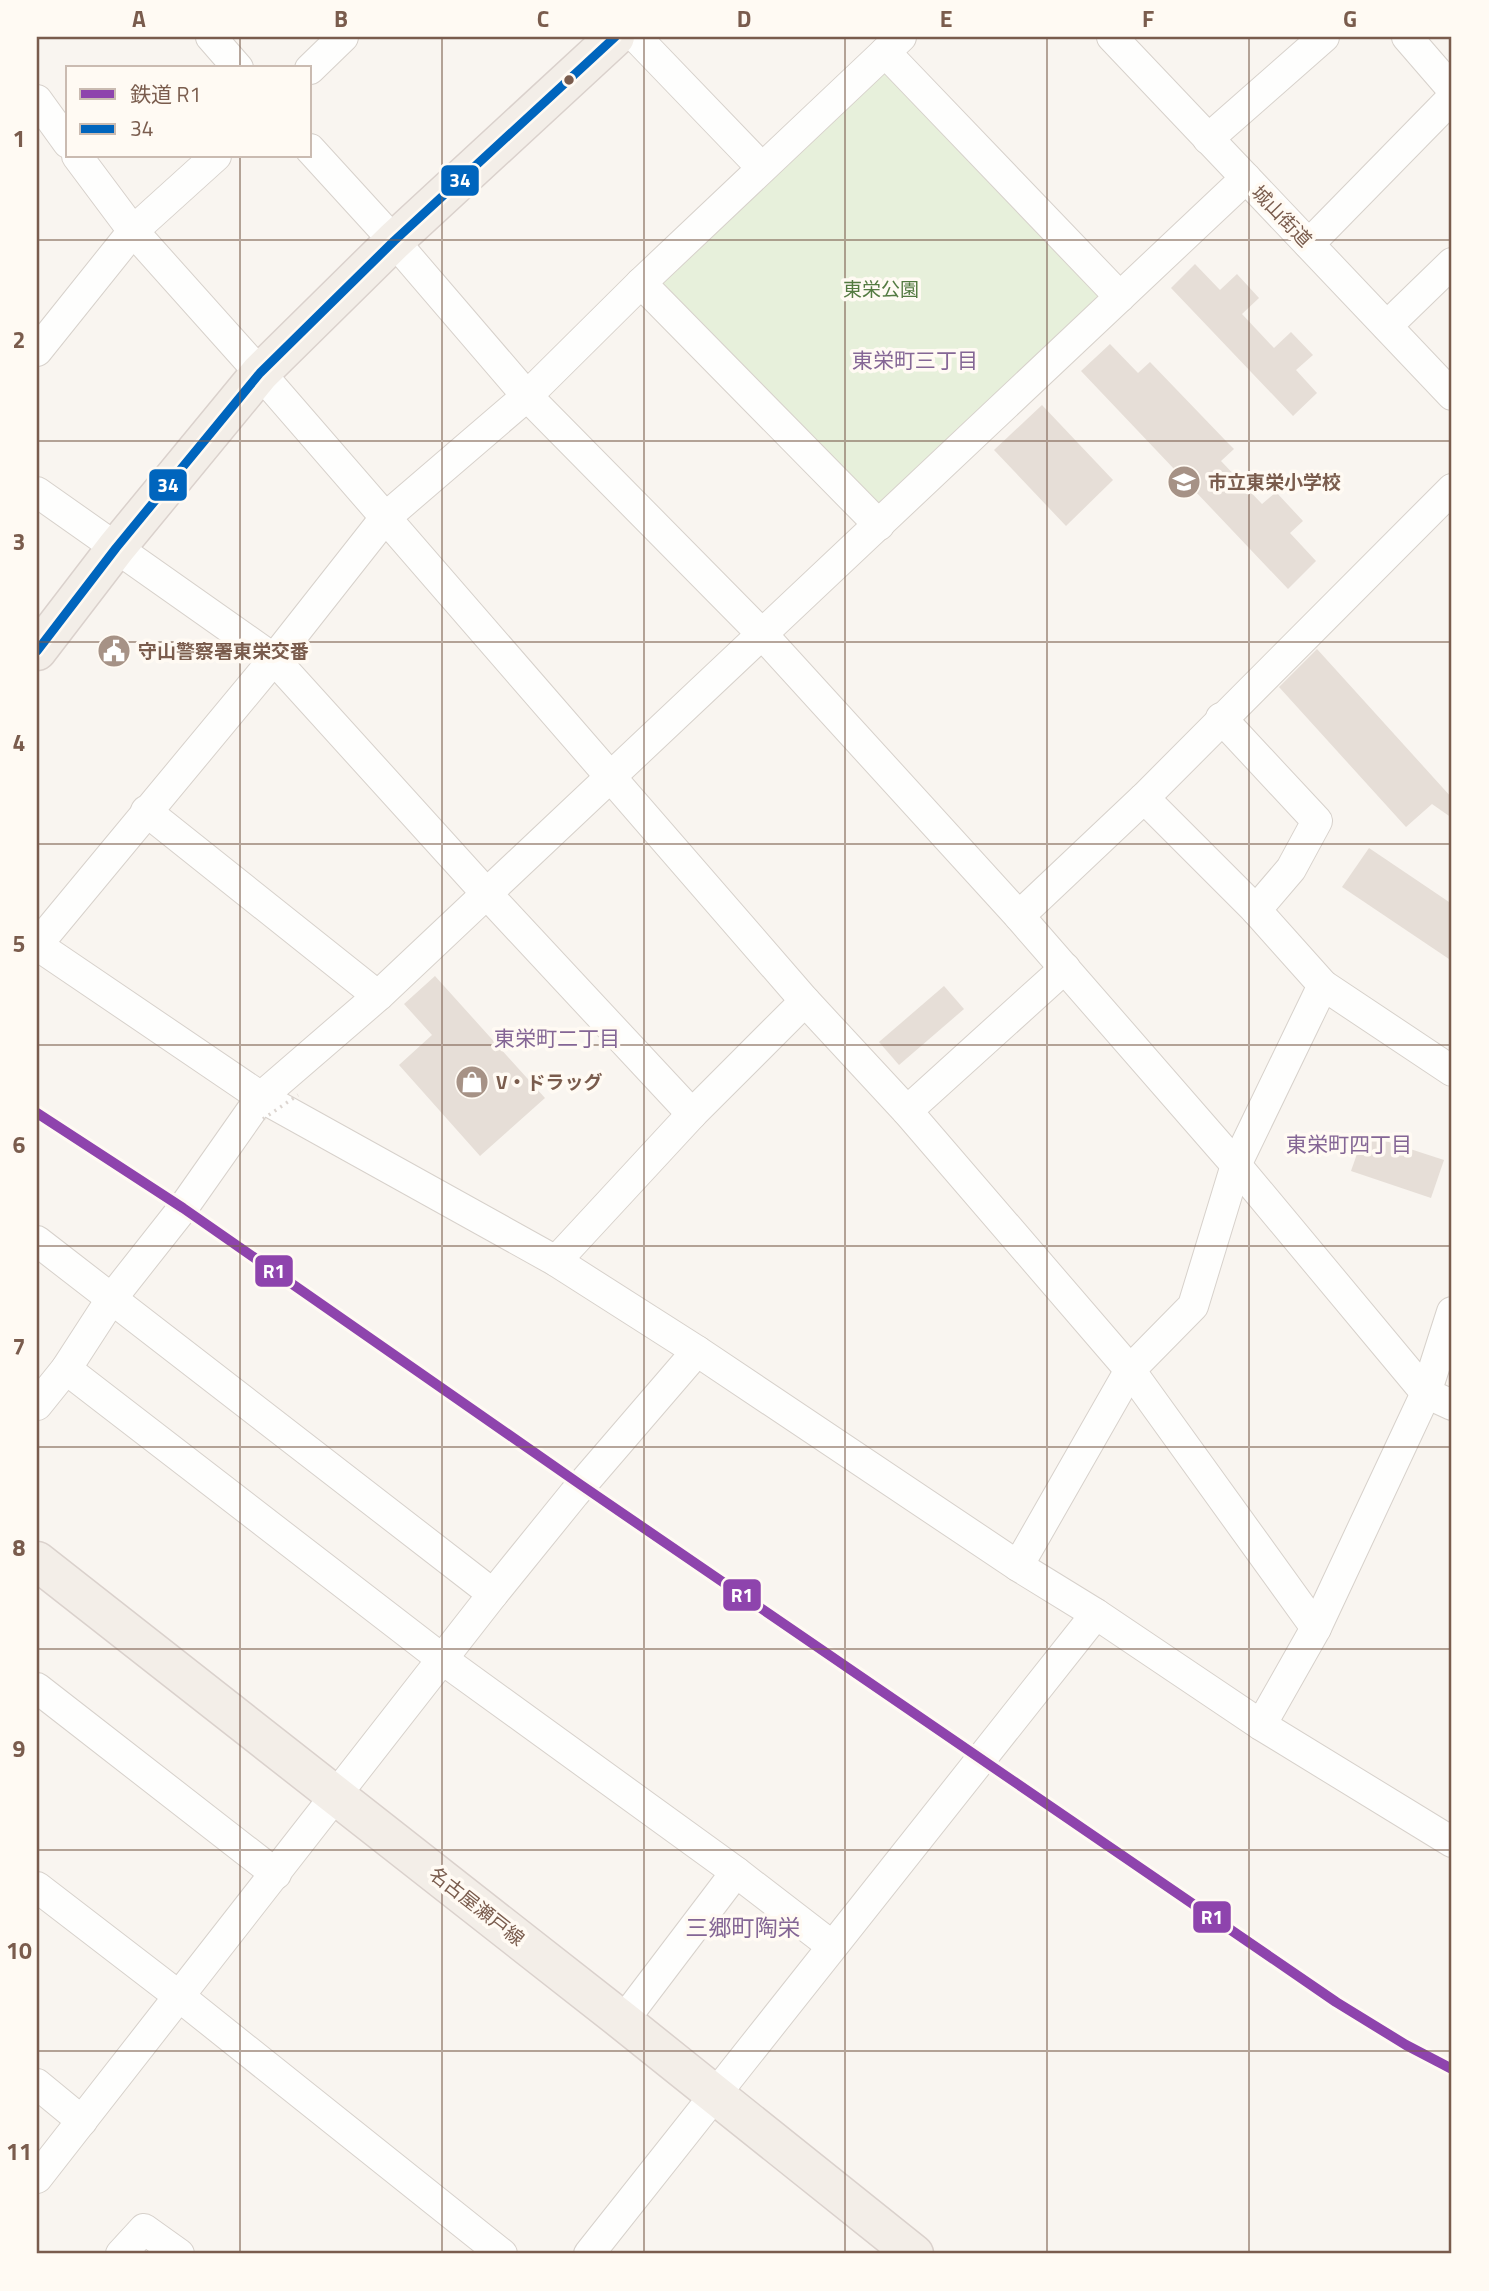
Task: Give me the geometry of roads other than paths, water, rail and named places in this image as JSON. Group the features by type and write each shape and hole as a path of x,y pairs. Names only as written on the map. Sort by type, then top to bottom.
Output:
{"main road":[{"path":"37,651 116,548 260,373 394,242 615,37"},
{"name":"名古屋瀬戸線","path":"37,1560 623,2021 914,2254"}],"street":[{"path":"211,37 236,66"},
{"path":"312,67 343,37"},
{"path":"636,37 762,168"},
{"name":"城山街道","path":"1112,37 1452,395"},
{"path":"1208,139 1324,37"},
{"path":"1407,37 1452,89"},
{"path":"1120,297 893,44 641,282 527,396 385,517 274,659 37,945 262,1108 555,1261 696,1351 1261,1725 1451,1837"},
{"path":"1309,244 1452,98"},
{"path":"37,100 66,140"},
{"path":"312,151 527,396 762,634 1019,916 1439,1399"},
{"path":"78,158 133,231 612,776 805,1002 907,1111 1130,1370 1316,1628"},
{"path":"40,341 133,231 214,158"},
{"path":"37,1405 66,1369 111,1298 262,1108 1246,178"},
{"path":"1387,326 1452,263"},
{"path":"641,282 879,525"},
{"path":"1019,916 1144,798 1452,489"},
{"path":"37,492 274,659 487,894 692,1114"},
{"path":"1221,718 1317,821 1291,869 1256,910"},
{"path":"1144,798 1256,910 1323,985 1452,1071"},
{"path":"146,811 378,996"},
{"path":"907,1111 1065,968"},
{"path":"1018,1566 1130,1370 1193,1306 1236,1165 1323,985"},
{"path":"555,1261 692,1114 805,1002"},
{"path":"37,1241 493,1594"},
{"path":"1261,1725 1439,1399 1452,1312"},
{"path":"37,2178 493,1594 581,1485 696,1351"},
{"path":"66,1369 442,1660 736,1871 832,1945"},
{"path":"589,2254 1096,1614"},
{"path":"37,1688 276,1874"},
{"path":"623,2021 736,1871"},
{"path":"37,1887 180,1997 502,2254"},
{"path":"37,2084 82,2121"},
{"path":"121,2254 144,2229 179,2254"}],"rail line":[{"name":"R1","path":"37,1113 183,1208 581,1485 1336,2002 1406,2045 1452,2069"}],"place":[{"name":"市立東栄小学校","path":"1184,482"},
{"name":"守山警察署東栄交番","path":"114,651"},
{"name":"V・ドラッグ","path":"472,1082"}],"district":[{"name":"東栄町三丁目","path":"915,361"},
{"name":"東栄町二丁目","path":"557,1039"},
{"name":"東栄町四丁目","path":"1349,1145"},
{"name":"三郷町陶栄","path":"743,1928"}],"park label":[{"name":"東栄公園","path":"881,289"}]}
